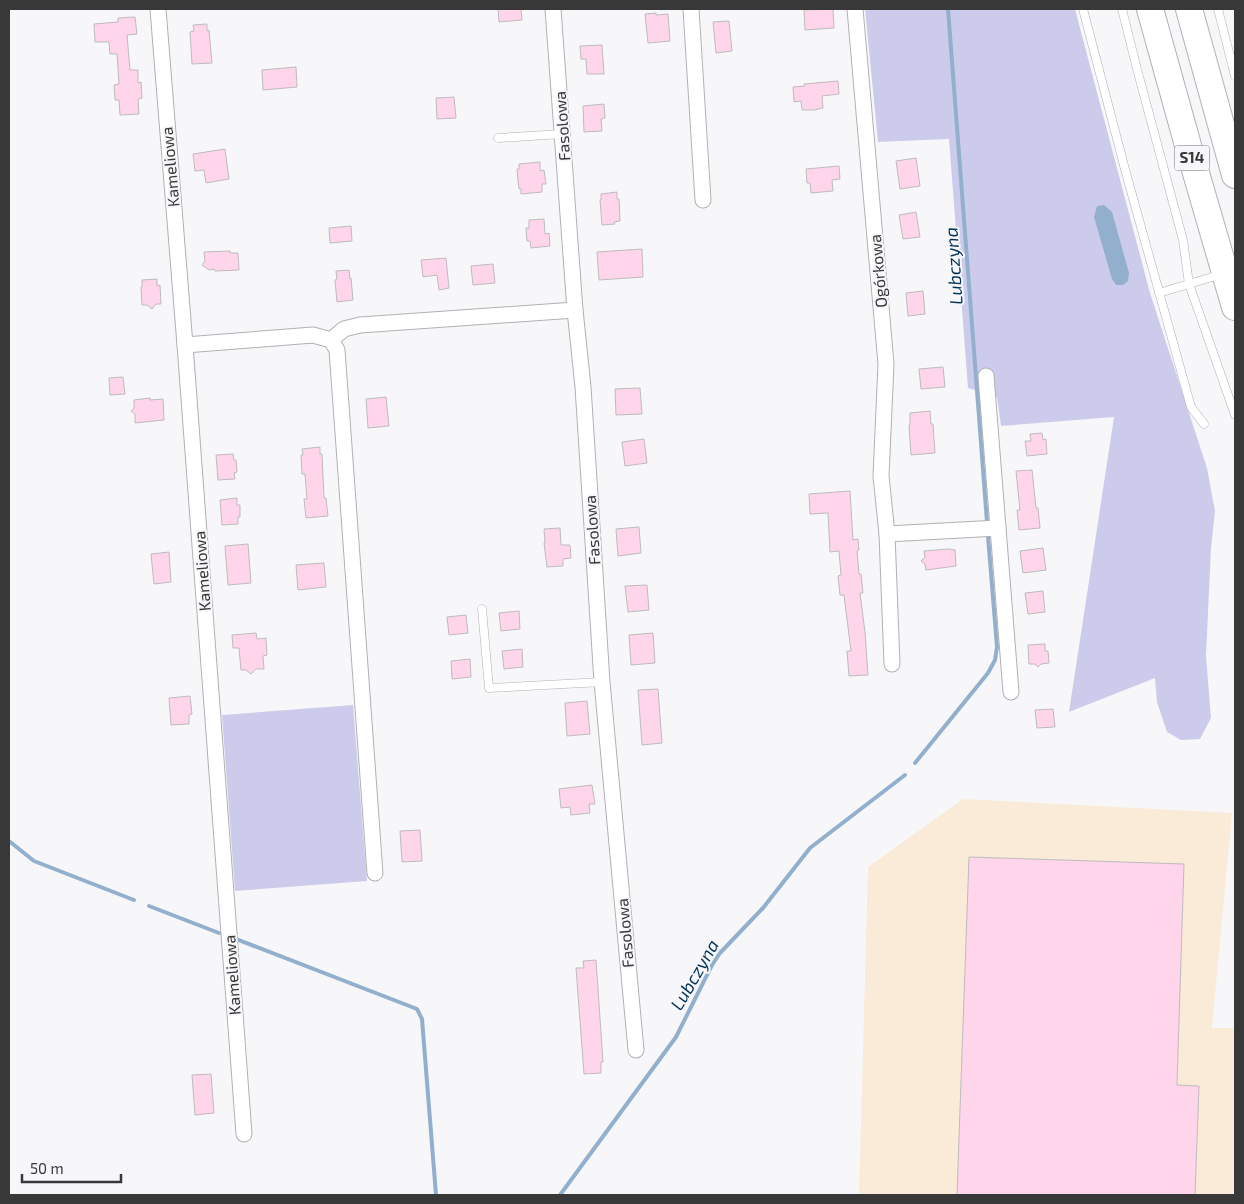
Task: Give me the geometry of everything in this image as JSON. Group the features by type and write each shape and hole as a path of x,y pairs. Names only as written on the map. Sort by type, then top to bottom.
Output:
{"highway":[{"name":"S14","path":"1150,9 1235,307"},
{"name":"S14","path":"1189,9 1235,175"}],"street":[{"name":"Kameliowa","path":"158,9 244,1134"},
{"name":"Fasolowa","path":"553,9 575,310 583,387 602,682 636,1050"},
{"path":"691,9 703,200"},
{"name":"Ogórkowa","path":"855,9 886,364 881,476 888,534 892,664"},
{"path":"331,340 344,329 360,325 575,310"},
{"path":"185,345 313,335 331,340 337,350 375,872"},
{"path":"986,376 1012,692"},
{"path":"888,534 998,528"}],"lane":[{"path":"1083,9 1191,407 1204,424"},
{"path":"1122,9 1183,240 1189,284 1235,414"},
{"path":"1218,9 1235,76"},
{"path":"498,138 562,134"},
{"path":"1204,201 1224,241"},
{"path":"1159,293 1225,273"},
{"path":"482,609 489,688 602,682"}],"shaded area":[{"path":"865,9 1075,9 1150,293 1207,468 1215,511 1211,548 1206,656 1211,718 1200,739 1181,740 1167,732 1157,702 1155,678 1069,712 1114,417 1001,426 997,397 968,388 949,139 878,142"},
{"path":"1104,205 1112,212 1129,273 1128,281 1123,285 1116,285 1112,279 1094,217 1097,206"},
{"path":"353,705 367,881 235,891 222,715"},
{"path":"963,799 1232,813 1212,1028 1235,1028 1235,1195 859,1195 868,867"}],"building":[{"path":"498,9 521,9 522,20 499,22"},
{"path":"833,9 834,28 805,30 804,10"},
{"path":"656,13 656,15 668,14 670,41 648,43 645,14"},
{"path":"135,17 137,34 127,35 130,70 138,70 138,83 141,82 142,98 138,99 139,114 120,115 119,100 115,100 114,85 119,84 117,54 110,54 109,42 95,42 94,24 118,22 118,18"},
{"path":"729,21 732,51 716,53 713,22"},
{"path":"207,24 212,63 192,64 190,32 194,31 193,25"},
{"path":"602,45 604,74 587,74 586,59 581,59 580,46"},
{"path":"296,67 297,87 263,90 262,70"},
{"path":"838,81 839,94 822,96 823,108 802,110 801,101 794,102 793,87 805,86 804,84"},
{"path":"454,97 456,118 437,119 436,98"},
{"path":"604,104 605,118 601,119 602,131 584,132 583,106"},
{"path":"225,149 229,179 206,183 204,170 195,171 193,154"},
{"path":"916,158 920,186 900,189 896,161"},
{"path":"540,162 540,171 544,170 546,184 542,184 542,192 521,194 517,169 519,169 519,164"},
{"path":"839,166 840,179 832,180 833,191 811,193 810,183 807,183 806,169"},
{"path":"617,192 620,221 614,222 615,224 602,225 601,194"},
{"path":"916,212 920,237 903,239 899,215"},
{"path":"544,219 545,234 549,233 550,246 531,248 530,241 527,241 526,228 529,228 529,220"},
{"path":"351,226 352,241 330,243 329,228"},
{"path":"642,249 643,277 599,280 597,252"},
{"path":"230,251 230,253 238,253 239,270 215,271 214,269 209,270 202,265 205,261 204,252"},
{"path":"446,258 449,288 439,290 437,275 423,277 421,260"},
{"path":"493,264 495,283 473,285 471,266"},
{"path":"349,270 353,300 337,302 336,271"},
{"path":"157,279 157,286 160,285 161,304 156,304 152,309 147,305 142,305 142,280"},
{"path":"923,291 925,314 908,316 906,293"},
{"path":"943,367 945,387 921,389 919,369"},
{"path":"123,377 125,394 110,395 109,378"},
{"path":"640,388 642,414 616,415 615,389"},
{"path":"386,397 389,426 368,428 366,399"},
{"path":"150,398 150,400 163,399 164,420 135,423 135,414 131,411 134,408 134,400"},
{"path":"930,411 935,453 911,455 910,413"},
{"path":"1042,433 1043,440 1046,439 1047,454 1027,456 1025,441 1031,441 1030,434"},
{"path":"644,439 647,463 625,466 622,442"},
{"path":"320,447 324,498 326,498 328,516 306,518 304,499 307,499 305,474 302,474 302,449"},
{"path":"233,454 234,460 236,460 237,472 234,473 235,479 218,480 216,455"},
{"path":"1032,470 1040,528 1019,530 1017,510 1020,510 1016,471"},
{"path":"850,491 853,540 858,539 859,574 861,574 863,593 860,593 868,675 849,676 847,651 851,651 844,595 840,595 838,576 841,575 839,551 830,552 828,513 810,514 809,494"},
{"path":"237,498 237,505 240,505 238,524 222,525 220,500"},
{"path":"639,527 641,553 618,556 616,529"},
{"path":"560,528 561,545 570,545 571,558 563,559 563,566 547,567 544,529"},
{"path":"248,544 251,583 228,585 225,546"},
{"path":"1043,548 1046,570 1023,573 1020,551"},
{"path":"955,550 956,566 926,570 925,564 921,561 925,557 924,551"},
{"path":"169,552 171,582 154,584 151,554"},
{"path":"324,563 326,587 298,590 296,565"},
{"path":"647,585 649,610 628,612 625,586"},
{"path":"1043,591 1045,612 1028,614 1025,593"},
{"path":"519,611 520,629 501,631 499,613"},
{"path":"466,615 468,633 449,635 447,617"},
{"path":"256,633 257,639 266,638 267,655 263,656 264,669 256,669 251,674 246,670 241,670 239,648 233,648 232,635"},
{"path":"653,633 655,663 631,665 629,635"},
{"path":"1045,644 1049,663 1041,664 1038,667 1035,664 1029,664 1028,645"},
{"path":"522,649 523,667 504,669 502,651"},
{"path":"470,659 471,677 452,679 451,661"},
{"path":"658,689 662,743 642,745 638,690"},
{"path":"190,696 192,714 189,715 189,724 171,725 169,698"},
{"path":"587,701 590,734 567,736 565,703"},
{"path":"1053,709 1055,727 1037,728 1035,710"},
{"path":"592,785 595,804 589,804 590,813 571,815 570,807 561,808 559,789"},
{"path":"420,830 422,861 402,862 400,831"},
{"path":"969,857 1184,864 1177,1085 1199,1086 1195,1195 957,1195"},
{"path":"596,960 603,1062 601,1062 601,1073 584,1074 576,968 584,968 583,961"},
{"path":"211,1074 214,1113 195,1115 192,1075"}],"waterway":[{"name":"Lubczyna","path":"948,9 987,522"},
{"name":"Lubczyna","path":"915,763 988,673 995,660 997,647 988,536"},
{"name":"Lubczyna","path":"560,1195 676,1037 712,965 720,953 763,908 810,848 905,775"},
{"path":"9,841 34,861 134,900"},
{"path":"149,906 219,933"},
{"path":"236,939 417,1009 422,1019 436,1195"}]}
